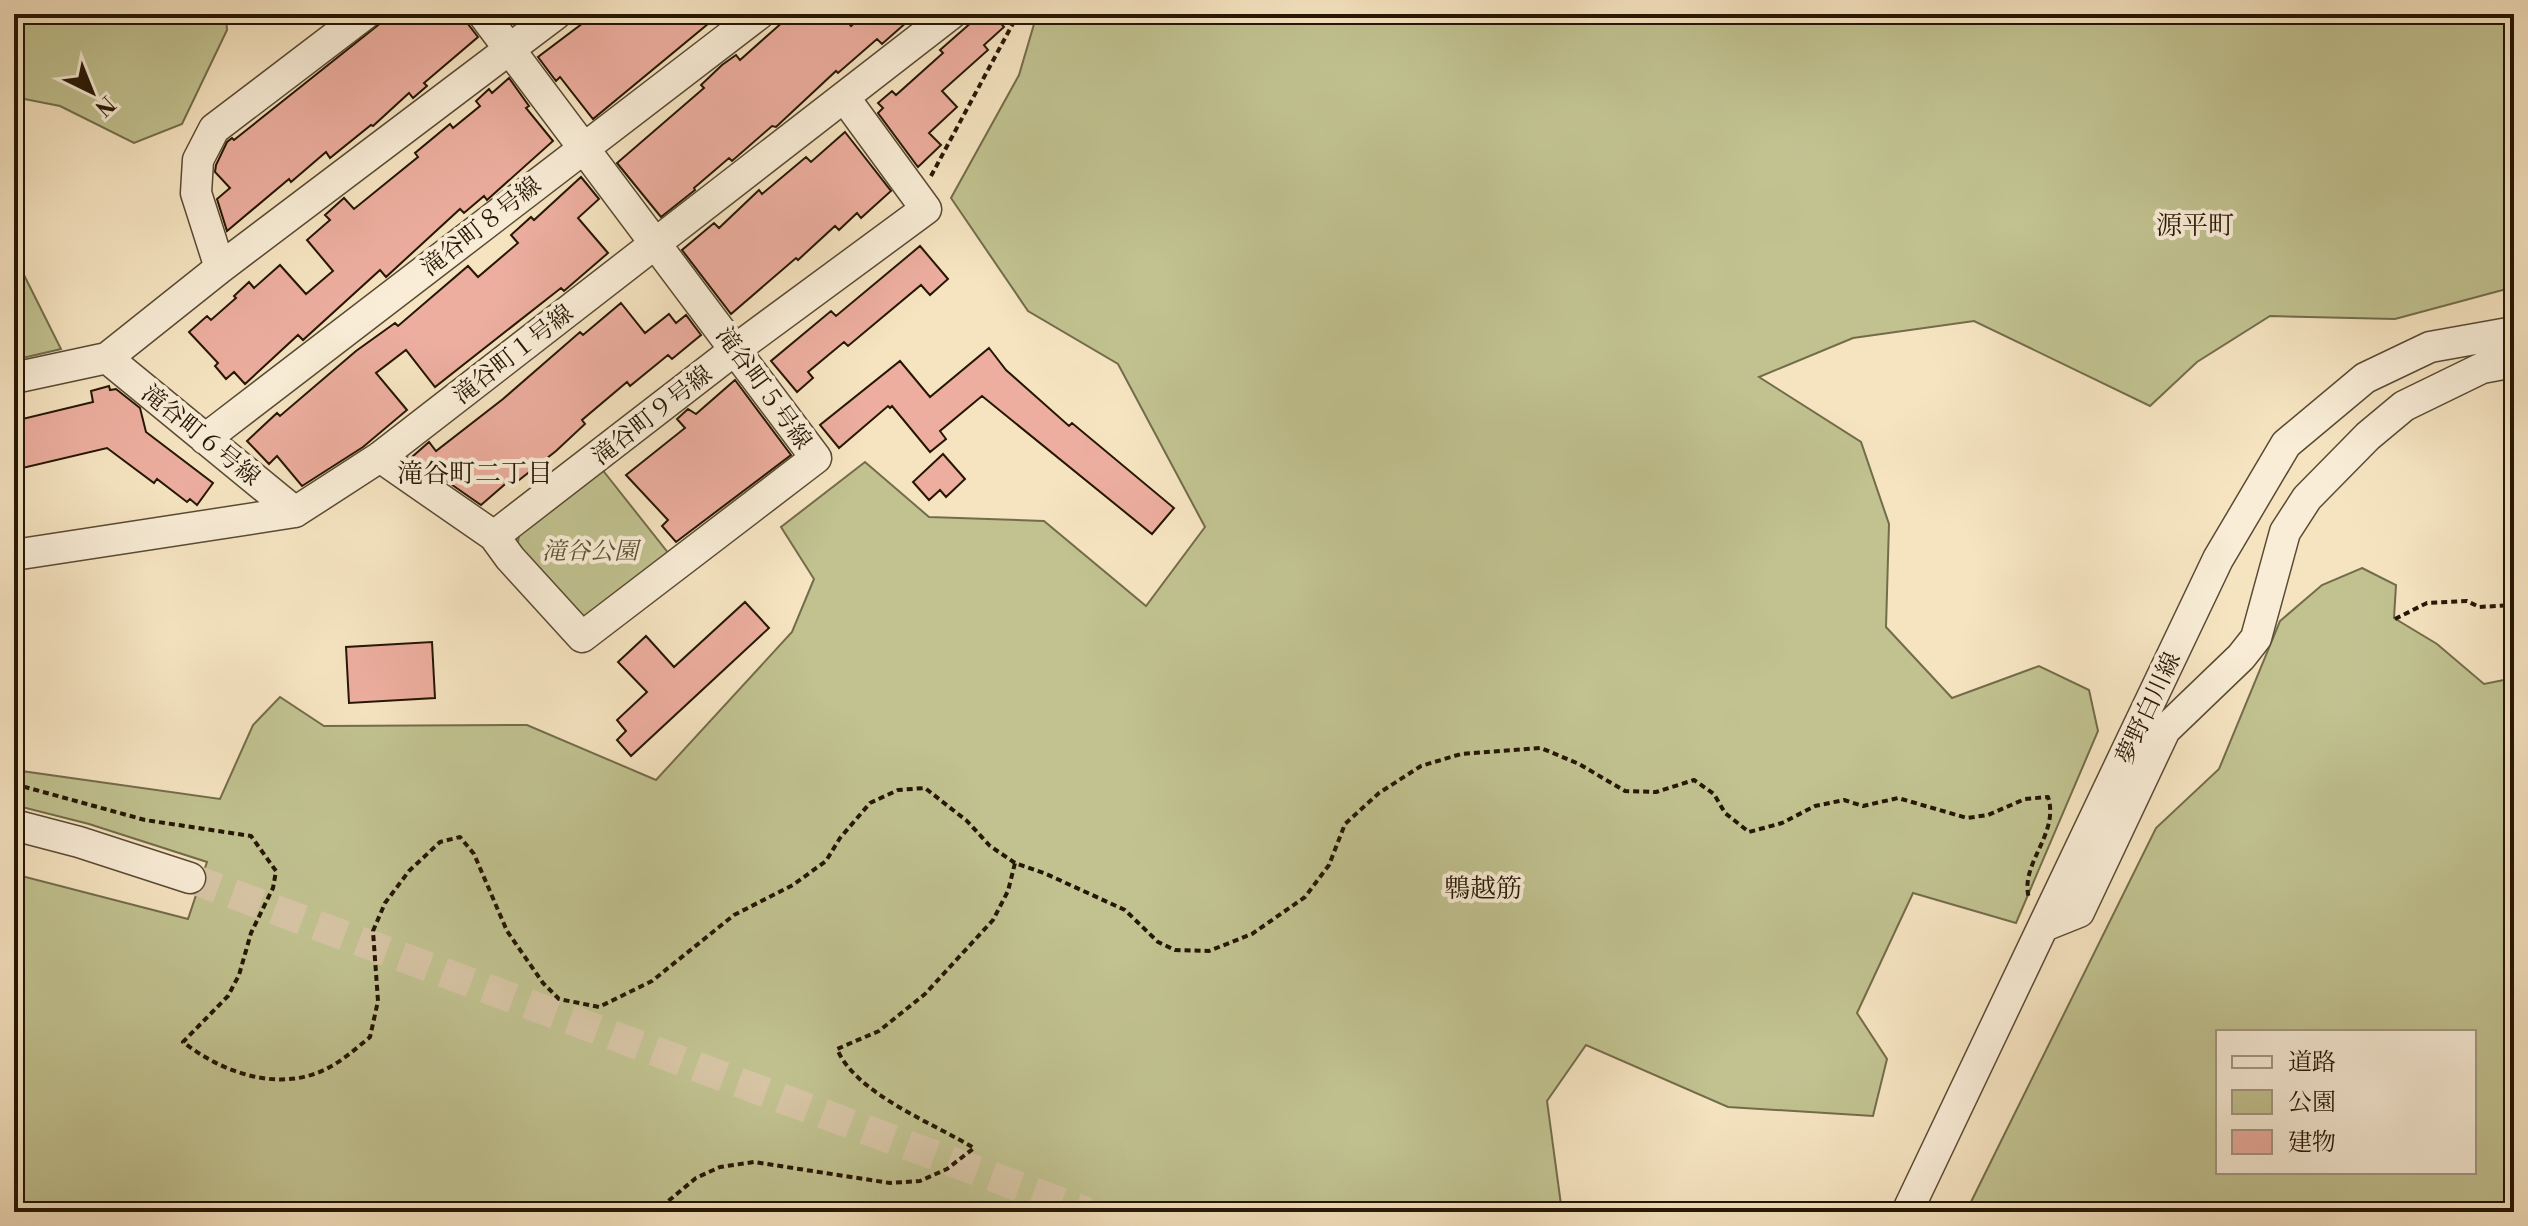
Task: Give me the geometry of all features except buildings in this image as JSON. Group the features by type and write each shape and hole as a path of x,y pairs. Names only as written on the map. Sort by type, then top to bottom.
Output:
{"street":[{"path":"220,268 196,193 198,160 214,129 365,14"},
{"name":"滝谷町５号線","path":"483,14 816,458 582,637 494,536"},
{"path":"14,378 107,358 220,268 556,14"},
{"name":"滝谷町８号線","path":"205,439 759,14"},
{"name":"滝谷町１号線","path":"14,555 295,512 380,457 951,14"},
{"path":"844,97 926,209"},
{"name":"滝谷町９号線","path":"494,536 736,349 926,209"},
{"name":"夢野白川線","path":"1907,1212 2218,559 2286,444 2365,378 2430,347 2514,332"},
{"name":"滝谷町６号線","path":"107,358 295,512"},
{"path":"2048,919 2079,912 2165,730 2241,657 2256,638 2285,532 2307,498 2368,436 2404,406 2482,368 2514,362"},
{"path":"380,457 494,536"},
{"path":"14,825 79,842 190,878"}],"path":[{"path":"926,209 925,188 1018,14"},
{"path":"2395,619 2427,603 2467,601 2479,607 2514,605"},
{"path":"14,784 145,820 251,836 276,871 273,888 251,933 239,975 228,996 183,1042 228,1071 261,1079 299,1078 334,1065 370,1037 378,1001 373,931 385,903 409,871 440,842 460,837 474,854 507,931 543,983 559,999 599,1007 652,981 734,915 804,877 826,861 840,838 870,803 898,790 925,788 967,821 990,846 1015,863 1125,910 1158,942 1175,950 1209,951 1252,934 1305,897 1329,865 1345,824 1379,793 1421,766 1461,754 1541,748 1579,764 1625,791 1656,792 1694,780 1714,794 1725,813 1749,832 1782,823 1815,806 1844,800 1863,806 1898,798 1967,818 1988,815 2025,799 2048,797 2052,812 2025,883 2028,897 2048,919"},
{"path":"656,1212 655,1208 661,1207 696,1178 720,1167 754,1162 890,1183 920,1181 947,1169 974,1148 882,1095 842,1062 837,1049 879,1031 925,994 993,920 1005,899 1015,863"}],"green space":[{"path":"14,14 226,14 227,30 182,124 134,143 60,106 14,97"},
{"path":"1037,14 2514,14 2514,287 2395,319 2270,316 2197,362 2150,406 1974,321 1853,338 1759,377 1861,442 1889,524 1886,627 1952,698 2039,666 2089,690 2098,731 2016,923 1913,893 1857,1013 1887,1059 1873,1116 1728,1107 1586,1045 1547,1101 1562,1212 14,1212 14,874 188,919 207,862 89,824 14,805 14,770 220,799 253,725 280,697 324,726 527,725 656,780 792,632 814,579 781,527 865,462 929,517 1044,521 1146,606 1205,527 1118,364 1028,311 951,198 1019,75"},
{"path":"14,255 61,349 14,360"},
{"name":"滝谷公園","path":"601,468 673,559 594,621 576,621 515,555 520,531"},
{"path":"2362,568 2396,585 2394,618 2437,644 2484,684 2514,678 2514,1212 1966,1212 2156,828 2219,769 2280,621 2322,585"}],"tunnel":[{"path":"190,878 1087,1212"}],"district":[{"name":"源平町","path":"2195,225"},
{"name":"滝谷町二丁目","path":"475,473"},
{"name":"鵯越筋","path":"1483,888"}]}
